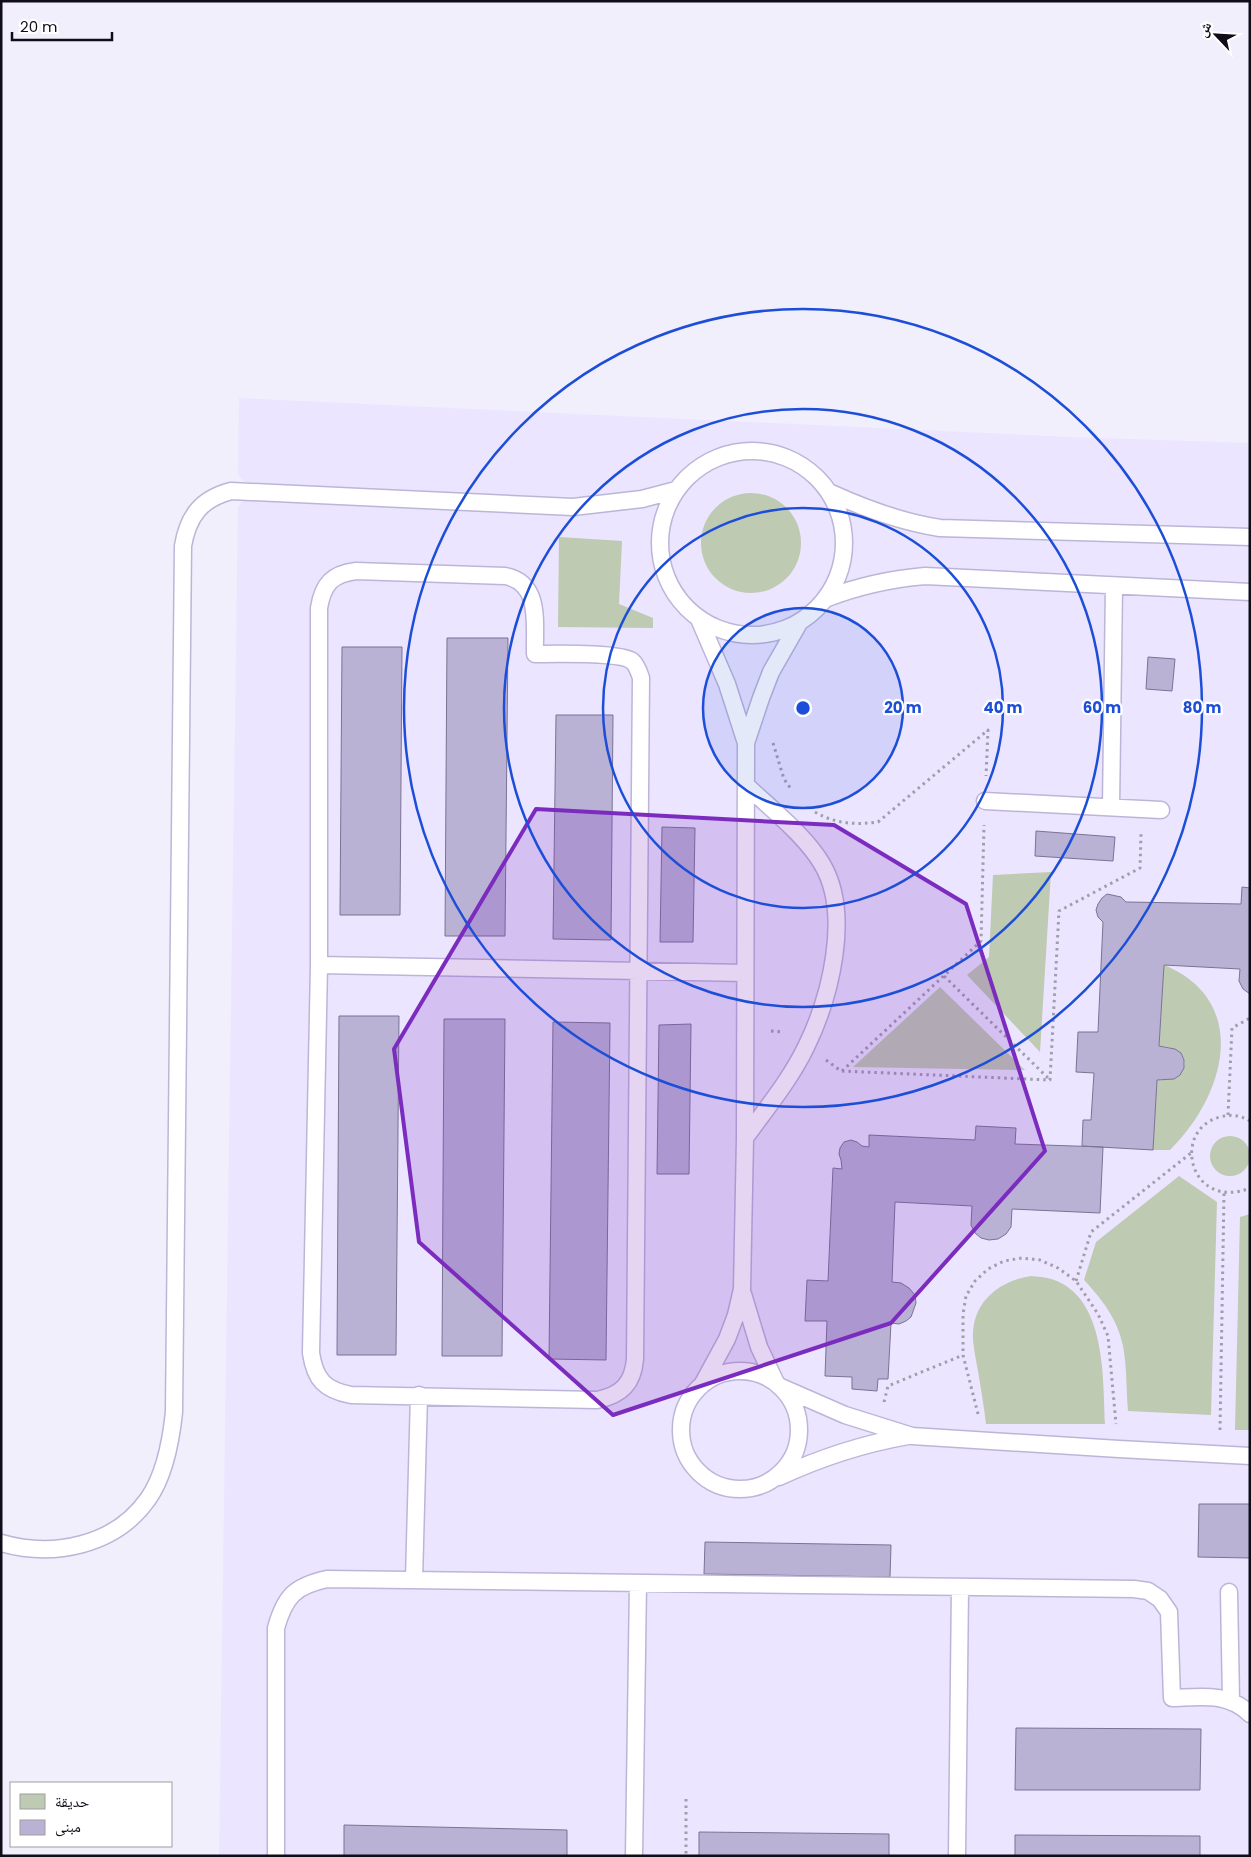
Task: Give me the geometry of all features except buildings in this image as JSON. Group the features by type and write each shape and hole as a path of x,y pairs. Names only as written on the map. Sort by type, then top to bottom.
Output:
{"lane":[{"path":"754,450 777,453 798,461 816,475 831,493 840,513 844,535 844,558 837,580 826,599 813,612 799,622 774,633 748,636 722,631 699,619 681,603 668,582 661,560 660,536 663,520 676,490 691,474 710,460 731,452 754,450"},
{"path":"1,1542 17,1547 38,1550 59,1550 79,1546 100,1538 118,1528 135,1515 149,1499 164,1466 172,1430 174,1412 183,546 186,530 193,515 204,503 218,494 238,490 573,507 642,499 676,490"},
{"path":"831,493 884,516 916,525 940,528 1250,537"},
{"path":"365,572 505,576 515,578 524,584 531,593 535,654 618,656 631,660 638,668 642,690 636,1359 631,1378 617,1394 597,1400 351,1395 327,1387 318,1377 313,1366 312,1333 318,965 319,608 321,596 326,586 334,578 345,573 365,572"},
{"path":"826,599 874,583 925,576 1114,587 1250,592"},
{"path":"1112,807 1114,587"},
{"path":"699,619 727,684 746,743 745,1138 742,1289 736,1315 727,1339 702,1385 690,1400 683,1417 682,1436 686,1454 697,1470 712,1482 730,1488 749,1488 852,1448 912,1436"},
{"path":"746,743 771,672 799,622"},
{"path":"745,1138 792,1072 806,1046 828,985 835,954 836,911 832,887 823,864 808,845 746,785"},
{"path":"985,801 1161,810"},
{"path":"318,965 745,973"},
{"path":"742,1289 752,1328 778,1385 791,1399 797,1414 799,1430 797,1446 790,1461 780,1474 766,1483"},
{"path":"702,1385 719,1375 739,1371 758,1374 845,1416 912,1436 1250,1456"},
{"path":"414,1580 419,1395"},
{"path":"276,1856 276,1628 281,1609 292,1594 308,1583 327,1579 1134,1589 1148,1591 1160,1599 1169,1612 1172,1698 1218,1697 1230,1700 1243,1707 1250,1714"},
{"path":"634,1856 638,1583"},
{"path":"957,1856 960,1587"},
{"path":"1229,1592 1230,1700"}],"path":[{"path":"812,810 832,820 847,824 878,822 988,730 981,941 842,1071"},
{"path":"746,743 774,743 782,771 794,793"},
{"path":"1050,1080 1059,911 1140,868 1142,809"},
{"path":"944,976 1050,1080"},
{"path":"745,1014 762,1013 762,1031 786,1032 842,1071 1050,1080"},
{"path":"1228,1115 1232,1028 1250,1018"},
{"path":"1250,1121 1242,1116 1228,1115 1214,1119 1202,1127 1194,1139 1191,1152 1193,1167 1200,1179 1210,1188 1224,1193 1238,1192 1250,1188"},
{"path":"1076,1282 1092,1232 1191,1152"},
{"path":"1219,1455 1224,1193"},
{"path":"985,1441 963,1355 963,1314 966,1296 975,1281 988,1269 1004,1260 1022,1258 1040,1260 1058,1268 1076,1282 1098,1314 1108,1336 1119,1449"},
{"path":"878,1426 888,1386 963,1355"},
{"path":"686,1799 686,1856"}],"highlighted area":[{"path":"536,809 834,825 966,904 1045,1151 891,1323 613,1415 419,1242 394,1049"}],"shaded area":[{"path":"239,398 1069,437 1250,443 1250,1856 219,1856 238,507 245,498 245,483 238,474"}],"green space":[{"path":"751,493 761,494 779,501 793,515 800,533 800,553 793,571 779,585 761,592 751,593 741,592 723,585 709,571 702,553 701,543 702,533 709,515 723,501 741,494"},
{"path":"559,537 622,541 619,604 653,618 653,628 558,627"},
{"path":"1051,872 1040,1052 967,975 989,957 993,875"},
{"path":"1164,965 1192,981 1210,1001 1219,1025 1221,1050 1216,1077 1205,1103 1189,1128 1170,1150 1153,1150 1157,1080 1177,1076 1183,1071 1185,1064 1179,1052 1171,1048 1159,1046"},
{"path":"940,987 1025,1070 853,1067"},
{"path":"1230,1136 1244,1142 1250,1156 1244,1170 1230,1176 1216,1170 1210,1156 1216,1142"},
{"path":"1179,1176 1217,1202 1211,1415 1128,1411 1125,1362 1121,1336 1108,1310 1084,1280 1096,1242"},
{"path":"1250,1214 1250,1430 1235,1430 1240,1217"},
{"path":"1031,1276 1043,1277 1061,1283 1076,1294 1087,1309 1099,1346 1104,1387 1105,1424 986,1424 973,1340 977,1315 989,1296 998,1289 1008,1283"}]}
